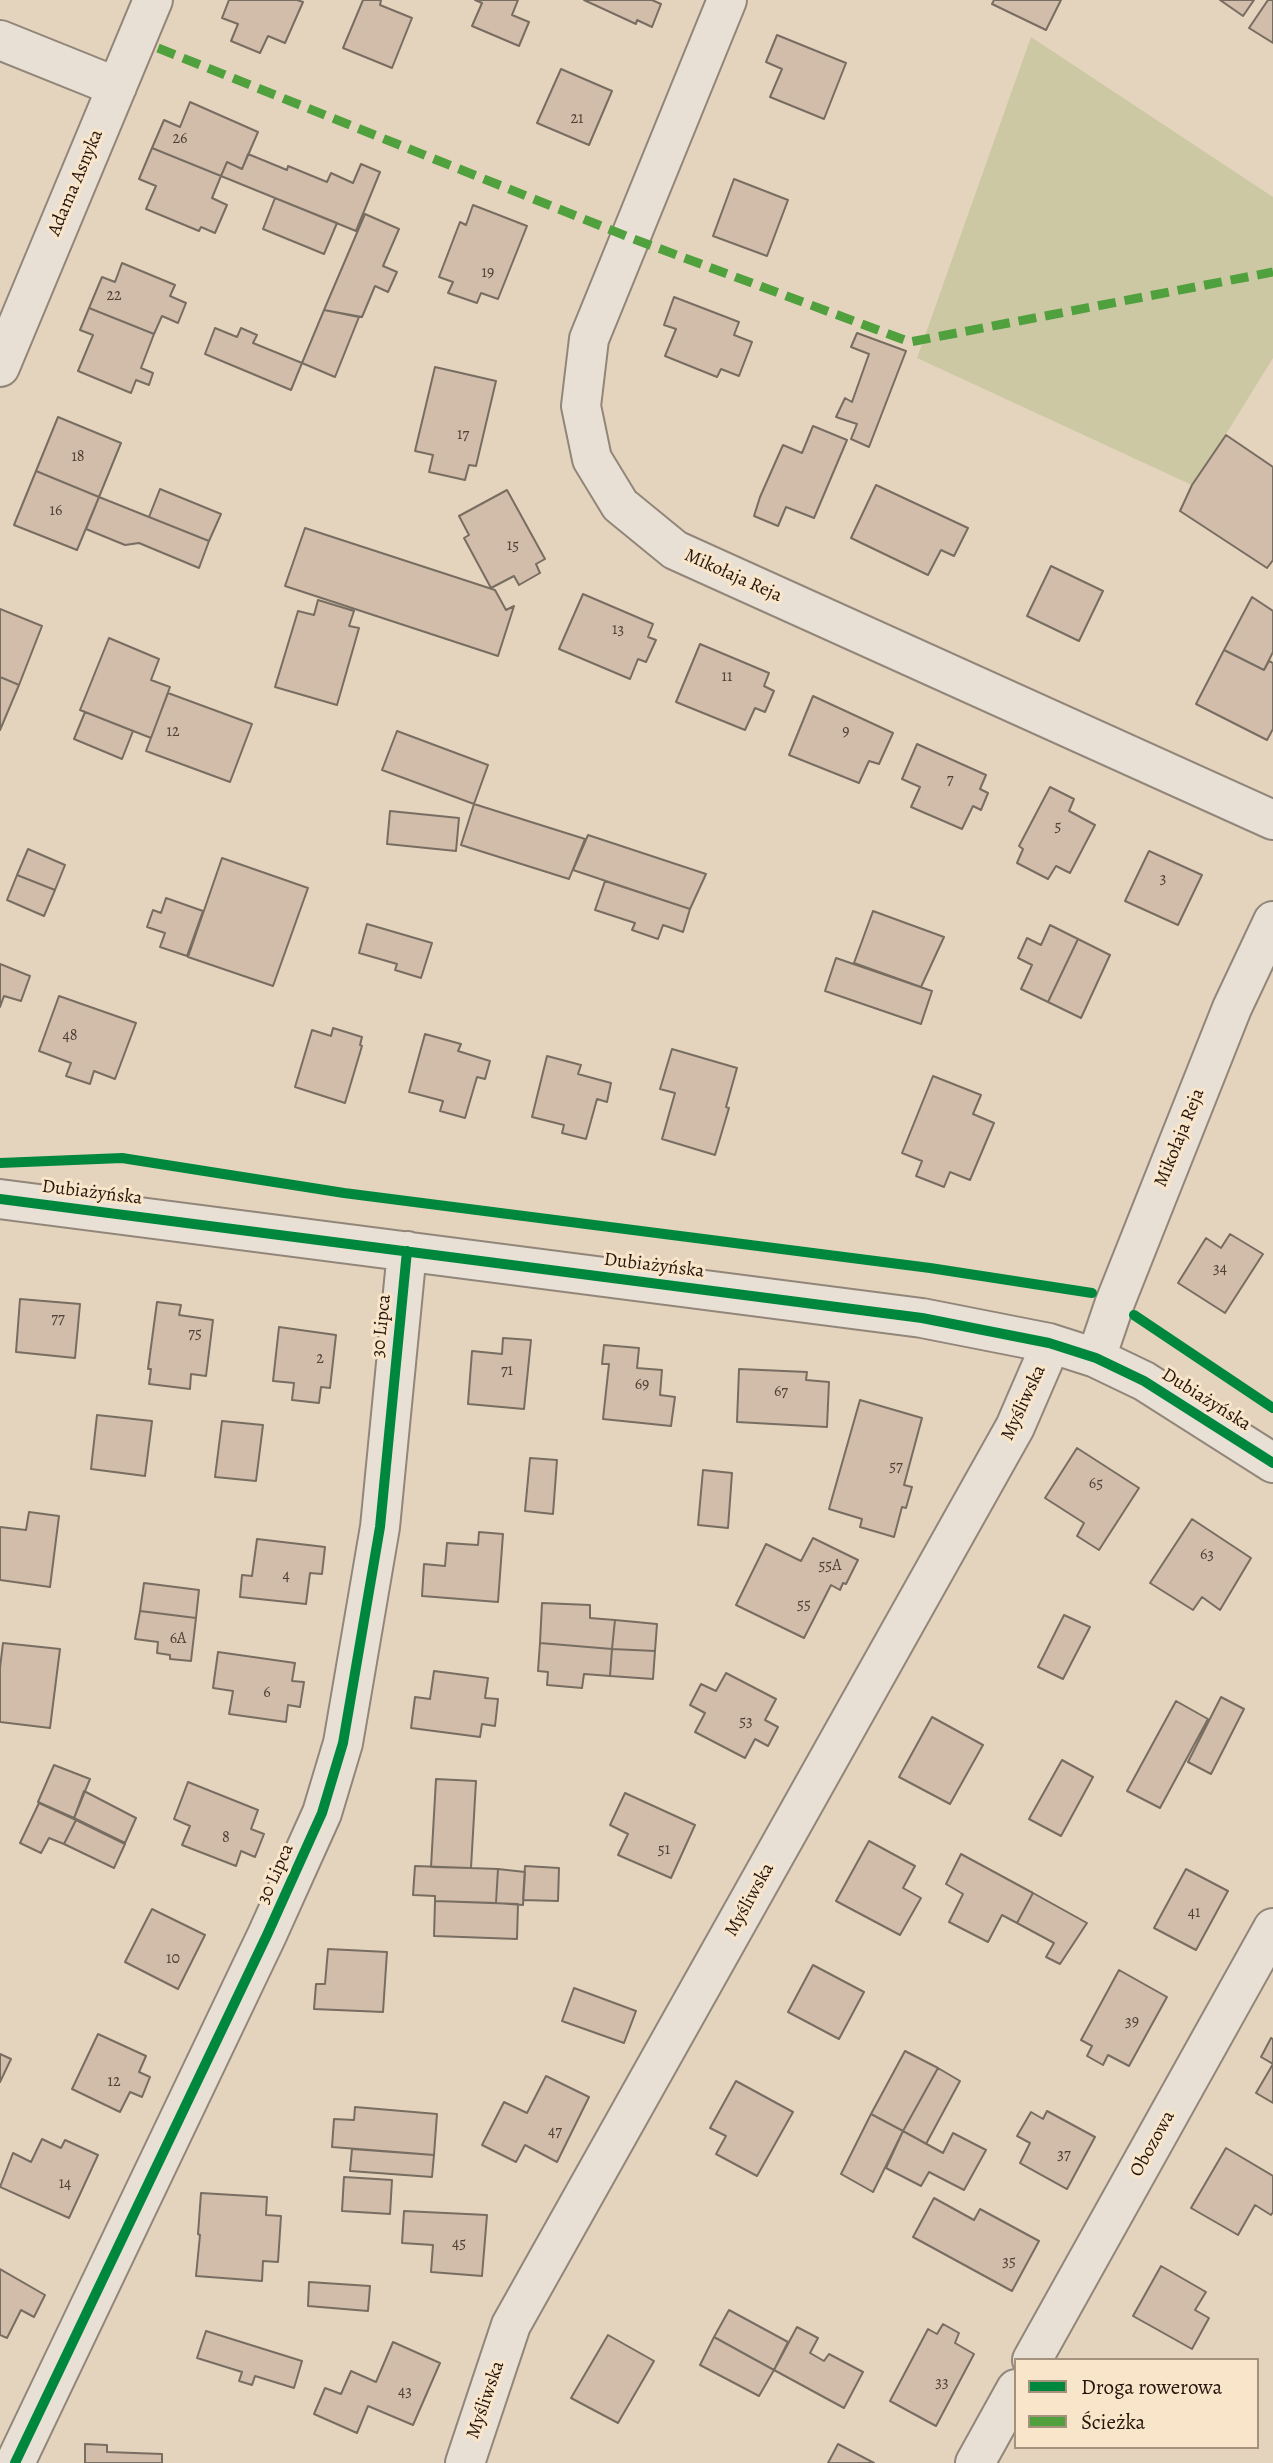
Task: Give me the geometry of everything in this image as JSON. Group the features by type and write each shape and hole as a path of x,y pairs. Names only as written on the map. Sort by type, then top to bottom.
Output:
{"street":[{"name":"Adama Asnyka","path":"0,367 153,0"},
{"name":"Mikołaja Reja","path":"727,0 589,340 581,406 592,459 620,505 675,550 1273,820"},
{"path":"0,40 117,87"},
{"name":"Mikołaja Reja","path":"1096,1358 1114,1304 1231,1008 1273,921"},
{"name":"Dubiażyńska","path":"0,1199 922,1318 1049,1343 1096,1358 1144,1381 1273,1463"},
{"name":"30 Lipca","path":"15,2463 256,1960 322,1813 343,1743 380,1528 407,1251"},
{"name":"Myśliwska","path":"465,2463 511,2325 1015,1427 1049,1343"},
{"name":"Obozowa","path":"1033,2358 1273,1928"},
{"path":"975,2463 1014,2393"}],"shaded area":[{"path":"1031,37 1273,197 1273,358 1194,486 917,358"}],"building":[{"path":"229,0 303,2 285,43 268,36 260,53 231,41 238,24 222,18"},
{"path":"363,0 381,0 380,5 412,18 392,68 343,48"},
{"path":"475,0 518,0 512,15 529,22 519,46 472,26 482,3"},
{"path":"584,0 652,0 661,4 652,27 637,20 636,24"},
{"path":"994,0 1061,0 1046,30 992,4"},
{"path":"1220,0 1254,0 1243,16"},
{"path":"1268,0 1273,0 1273,43 1249,28"},
{"path":"777,35 846,63 824,119 770,97 782,69 766,62"},
{"path":"561,69 612,91 589,145 537,123"},
{"path":"190,102 258,132 242,169 227,162 221,176 152,148 164,120 180,127"},
{"path":"152,148 221,176 212,198 227,205 215,233 201,227 199,231 146,209 156,186 139,179"},
{"path":"248,154 327,182 331,173 353,183 361,164 380,172 356,231 221,176 227,162 242,169"},
{"path":"734,179 788,200 767,256 713,236"},
{"path":"275,198 337,223 324,254 263,229"},
{"path":"473,205 527,226 498,299 481,293 477,303 448,293 453,282 439,277 460,222 466,225"},
{"path":"365,214 399,229 383,266 397,272 388,292 375,286 362,317 324,310"},
{"path":"122,263 175,285 170,296 186,303 178,323 162,316 154,334 89,308 102,277 115,282"},
{"path":"674,297 739,322 734,335 752,342 739,376 721,369 717,377 665,356 676,329 664,325"},
{"path":"89,308 154,334 141,368 153,373 149,385 136,380 131,393 78,371 93,335 80,330"},
{"path":"324,310 359,317 335,377 302,363"},
{"path":"215,328 237,337 241,328 257,335 253,343 302,363 291,390 205,354"},
{"path":"857,333 906,351 869,447 851,439 857,424 836,417 845,398 852,402 869,354 851,347"},
{"path":"435,367 496,381 476,466 469,465 465,480 429,472 433,455 415,451"},
{"path":"58,417 121,443 99,497 36,471"},
{"path":"813,426 847,440 814,518 786,507 778,526 754,516 783,445 802,453"},
{"path":"1226,435 1273,467 1273,560 1267,568 1180,511 1192,485"},
{"path":"36,471 99,497 77,550 14,525"},
{"path":"876,485 968,528 954,556 941,550 928,575 851,538"},
{"path":"160,489 221,514 209,541 149,517"},
{"path":"507,490 545,559 536,564 540,573 519,585 514,576 491,588 464,538 469,535 459,516"},
{"path":"99,497 209,541 199,568 139,543 125,545 86,529"},
{"path":"305,528 495,590 506,610 514,606 498,656 285,586"},
{"path":"1051,566 1103,591 1079,641 1027,616"},
{"path":"583,594 653,624 648,637 656,640 646,662 638,659 630,679 559,649"},
{"path":"1252,597 1273,611 1273,652 1264,670 1224,650"},
{"path":"318,600 354,611 349,626 359,628 337,705 275,687 298,611 314,615"},
{"path":"0,609 42,626 19,685 0,677"},
{"path":"109,638 159,659 151,680 170,687 151,738 80,710"},
{"path":"700,644 769,673 764,686 774,691 765,712 755,708 745,730 676,702"},
{"path":"1224,650 1264,670 1269,661 1273,663 1273,729 1267,740 1196,704"},
{"path":"0,677 19,685 0,730"},
{"path":"168,693 252,724 230,782 146,751"},
{"path":"813,696 893,733 879,764 869,761 859,783 789,755"},
{"path":"85,712 133,731 122,759 74,739"},
{"path":"397,731 488,765 474,804 382,770"},
{"path":"917,744 986,775 980,789 988,793 981,810 973,806 962,829 911,807 920,787 902,779"},
{"path":"1050,787 1074,799 1069,811 1095,825 1070,873 1056,866 1048,879 1017,863 1023,849 1019,846"},
{"path":"474,804 585,839 569,879 461,845"},
{"path":"390,811 459,818 456,851 387,844"},
{"path":"588,835 706,874 690,909 573,870"},
{"path":"28,849 65,865 55,890 17,875"},
{"path":"1149,851 1202,875 1178,925 1125,901"},
{"path":"222,858 308,888 273,986 188,957"},
{"path":"17,875 55,890 44,916 7,900"},
{"path":"605,881 690,909 683,932 663,925 658,939 632,930 635,923 595,910"},
{"path":"166,898 203,911 187,956 160,947 165,933 147,927 153,910 161,913"},
{"path":"873,911 944,937 921,987 854,963"},
{"path":"367,924 432,943 421,978 395,970 397,964 359,953"},
{"path":"1050,925 1078,939 1048,1002 1021,989 1032,965 1018,958 1027,938 1041,945"},
{"path":"1078,939 1110,955 1081,1018 1048,1002"},
{"path":"836,958 932,991 921,1024 825,991"},
{"path":"0,964 30,976 21,1001 4,996 0,1007"},
{"path":"59,996 136,1023 115,1079 94,1071 90,1084 66,1076 71,1063 39,1051"},
{"path":"333,1028 362,1037 362,1046 345,1103 295,1087 312,1030 331,1036"},
{"path":"425,1034 461,1044 458,1051 490,1061 485,1079 477,1077 465,1118 440,1111 443,1101 409,1092"},
{"path":"672,1049 737,1068 715,1155 662,1139 675,1093 660,1089"},
{"path":"547,1056 581,1065 578,1074 611,1083 607,1102 597,1099 586,1139 562,1133 564,1125 532,1117"},
{"path":"933,1076 981,1095 973,1114 994,1123 970,1180 950,1172 944,1187 916,1176 922,1161 902,1153"},
{"path":"1230,1234 1263,1254 1225,1313 1178,1283 1206,1238 1221,1248"},
{"path":"20,1299 80,1304 75,1358 16,1352"},
{"path":"157,1302 181,1305 179,1315 213,1320 206,1376 191,1374 190,1389 149,1384 151,1369 148,1369"},
{"path":"279,1327 336,1335 330,1388 321,1387 319,1403 292,1400 294,1383 273,1381"},
{"path":"503,1338 531,1340 524,1409 468,1404 472,1351 502,1354"},
{"path":"604,1345 639,1348 637,1368 662,1370 660,1395 675,1397 671,1426 603,1419 609,1364 602,1364"},
{"path":"739,1369 807,1372 806,1380 829,1382 827,1427 737,1422"},
{"path":"860,1400 922,1418 904,1485 912,1487 906,1508 902,1507 894,1537 860,1527 862,1519 829,1509"},
{"path":"97,1415 152,1421 145,1476 91,1469"},
{"path":"222,1421 263,1425 256,1481 215,1477"},
{"path":"1077,1448 1139,1488 1099,1550 1077,1536 1084,1523 1045,1498"},
{"path":"530,1458 557,1460 553,1514 525,1511"},
{"path":"703,1470 732,1473 728,1528 698,1525"},
{"path":"29,1512 59,1516 50,1587 0,1580 0,1527 26,1530"},
{"path":"1192,1519 1251,1558 1220,1610 1202,1597 1193,1610 1150,1583"},
{"path":"479,1532 503,1534 498,1602 422,1596 424,1564 445,1566 447,1543 478,1545"},
{"path":"813,1538 858,1560 840,1590 831,1585 804,1638 736,1605 766,1544 801,1561"},
{"path":"257,1539 325,1547 322,1574 310,1573 306,1604 240,1597 242,1575 252,1576"},
{"path":"144,1583 199,1590 196,1618 140,1611"},
{"path":"542,1603 590,1605 590,1618 615,1620 612,1649 540,1643"},
{"path":"140,1611 196,1618 191,1661 170,1659 170,1655 157,1653 158,1642 135,1639"},
{"path":"1064,1615 1090,1627 1063,1679 1038,1667"},
{"path":"615,1620 657,1624 655,1651 612,1649"},
{"path":"3,1643 60,1649 50,1728 0,1722"},
{"path":"540,1643 612,1649 610,1676 584,1674 582,1688 547,1685 548,1672 538,1671"},
{"path":"612,1649 655,1651 653,1679 610,1676"},
{"path":"218,1652 295,1663 292,1681 304,1682 300,1707 288,1705 286,1722 229,1714 233,1691 213,1688"},
{"path":"434,1671 488,1678 485,1698 498,1699 495,1726 482,1724 480,1737 411,1728 415,1697 430,1699"},
{"path":"726,1673 776,1699 765,1720 778,1727 768,1746 755,1739 745,1758 695,1732 705,1713 690,1705 701,1684 716,1691"},
{"path":"1221,1697 1244,1709 1211,1774 1188,1762"},
{"path":"1176,1701 1208,1719 1160,1808 1127,1791"},
{"path":"932,1717 983,1745 950,1804 899,1777"},
{"path":"1062,1760 1093,1777 1061,1836 1029,1819"},
{"path":"54,1765 90,1779 74,1818 38,1802"},
{"path":"436,1779 476,1781 471,1868 431,1867"},
{"path":"188,1782 258,1810 251,1829 264,1834 255,1857 241,1851 236,1866 182,1845 190,1826 174,1819"},
{"path":"84,1791 136,1818 125,1843 74,1818"},
{"path":"625,1793 695,1825 671,1878 618,1855 628,1834 610,1825"},
{"path":"39,1803 76,1820 64,1844 49,1838 41,1853 20,1843"},
{"path":"76,1820 125,1844 114,1868 64,1844"},
{"path":"869,1841 915,1866 903,1888 921,1898 900,1935 836,1901"},
{"path":"961,1854 1033,1893 1017,1923 1002,1915 988,1942 949,1922 963,1894 946,1884"},
{"path":"415,1866 498,1869 496,1903 435,1901 435,1896 413,1895"},
{"path":"525,1866 559,1868 558,1901 523,1900"},
{"path":"498,1869 525,1872 523,1905 496,1903"},
{"path":"1186,1869 1228,1891 1196,1950 1154,1928"},
{"path":"1033,1893 1087,1923 1060,1964 1046,1957 1054,1943 1017,1923"},
{"path":"435,1901 518,1904 517,1939 434,1936"},
{"path":"152,1909 205,1935 178,1989 125,1962"},
{"path":"328,1949 387,1952 383,2012 314,2009 316,1984 325,1984"},
{"path":"813,1965 864,1992 839,2039 788,2012"},
{"path":"1119,1970 1167,1997 1129,2066 1108,2055 1103,2065 1087,2056 1092,2046 1081,2040"},
{"path":"574,1988 636,2011 624,2043 562,2021"},
{"path":"98,2034 146,2056 139,2072 150,2077 142,2097 130,2092 120,2112 72,2089"},
{"path":"1271,2038 1273,2039 1273,2064 1261,2057"},
{"path":"905,2051 938,2068 903,2131 871,2114"},
{"path":"0,2054 11,2059 0,2082"},
{"path":"1273,2064 1273,2103 1256,2093"},
{"path":"938,2068 960,2081 926,2144 903,2131"},
{"path":"546,2076 589,2097 557,2162 525,2145 516,2162 482,2145 504,2102 527,2113"},
{"path":"736,2081 793,2112 757,2176 716,2154 726,2136 710,2128"},
{"path":"355,2107 437,2114 434,2155 332,2147 334,2119 354,2120"},
{"path":"1047,2111 1095,2137 1067,2189 1020,2163 1030,2143 1017,2136 1031,2112 1043,2119"},
{"path":"871,2114 903,2131 873,2192 841,2174"},
{"path":"903,2131 943,2153 953,2133 986,2150 964,2190 929,2172 921,2186 886,2168"},
{"path":"42,2139 61,2148 65,2140 98,2155 69,2218 0,2187 13,2153 31,2162"},
{"path":"1226,2148 1273,2176 1273,2212 1271,2215 1255,2205 1238,2235 1191,2208"},
{"path":"352,2149 434,2155 432,2177 350,2171"},
{"path":"344,2177 392,2180 390,2214 342,2211"},
{"path":"201,2193 267,2197 266,2215 281,2216 278,2262 263,2261 262,2281 196,2276"},
{"path":"934,2198 974,2220 980,2209 1039,2241 1012,2291 913,2237"},
{"path":"404,2211 487,2215 482,2276 431,2272 433,2245 402,2243"},
{"path":"1161,2266 1206,2292 1195,2310 1209,2318 1192,2349 1133,2316"},
{"path":"0,2269 45,2295 34,2317 21,2310 7,2338 0,2335"},
{"path":"309,2282 370,2286 368,2311 308,2306"},
{"path":"729,2310 788,2342 774,2370 714,2337"},
{"path":"943,2324 959,2333 955,2343 974,2354 936,2426 890,2401 928,2329 937,2334"},
{"path":"797,2327 818,2338 810,2353 824,2361 829,2354 863,2372 844,2408 774,2370"},
{"path":"206,2331 302,2361 294,2388 255,2376 252,2385 239,2381 242,2372 197,2358"},
{"path":"608,2335 654,2361 618,2423 571,2398"},
{"path":"714,2337 774,2370 759,2396 700,2365"},
{"path":"393,2342 440,2363 413,2425 368,2406 357,2433 314,2414 325,2388 341,2394 351,2371 376,2382"},
{"path":"85,2444 107,2445 107,2452 162,2454 162,2463 85,2463"},
{"path":"838,2444 874,2463 828,2463"}],"marked path":[{"path":"158,48 631,238 910,342 1273,272"}],"cycle path":[{"path":"0,1163 122,1158 344,1193 930,1268 1092,1293"},
{"path":"0,1199 922,1318 1049,1343 1096,1358 1144,1381 1273,1463"},
{"path":"15,2463 267,1935 322,1813 343,1743 380,1527 407,1251"},
{"path":"1134,1315 1273,1408"}]}
